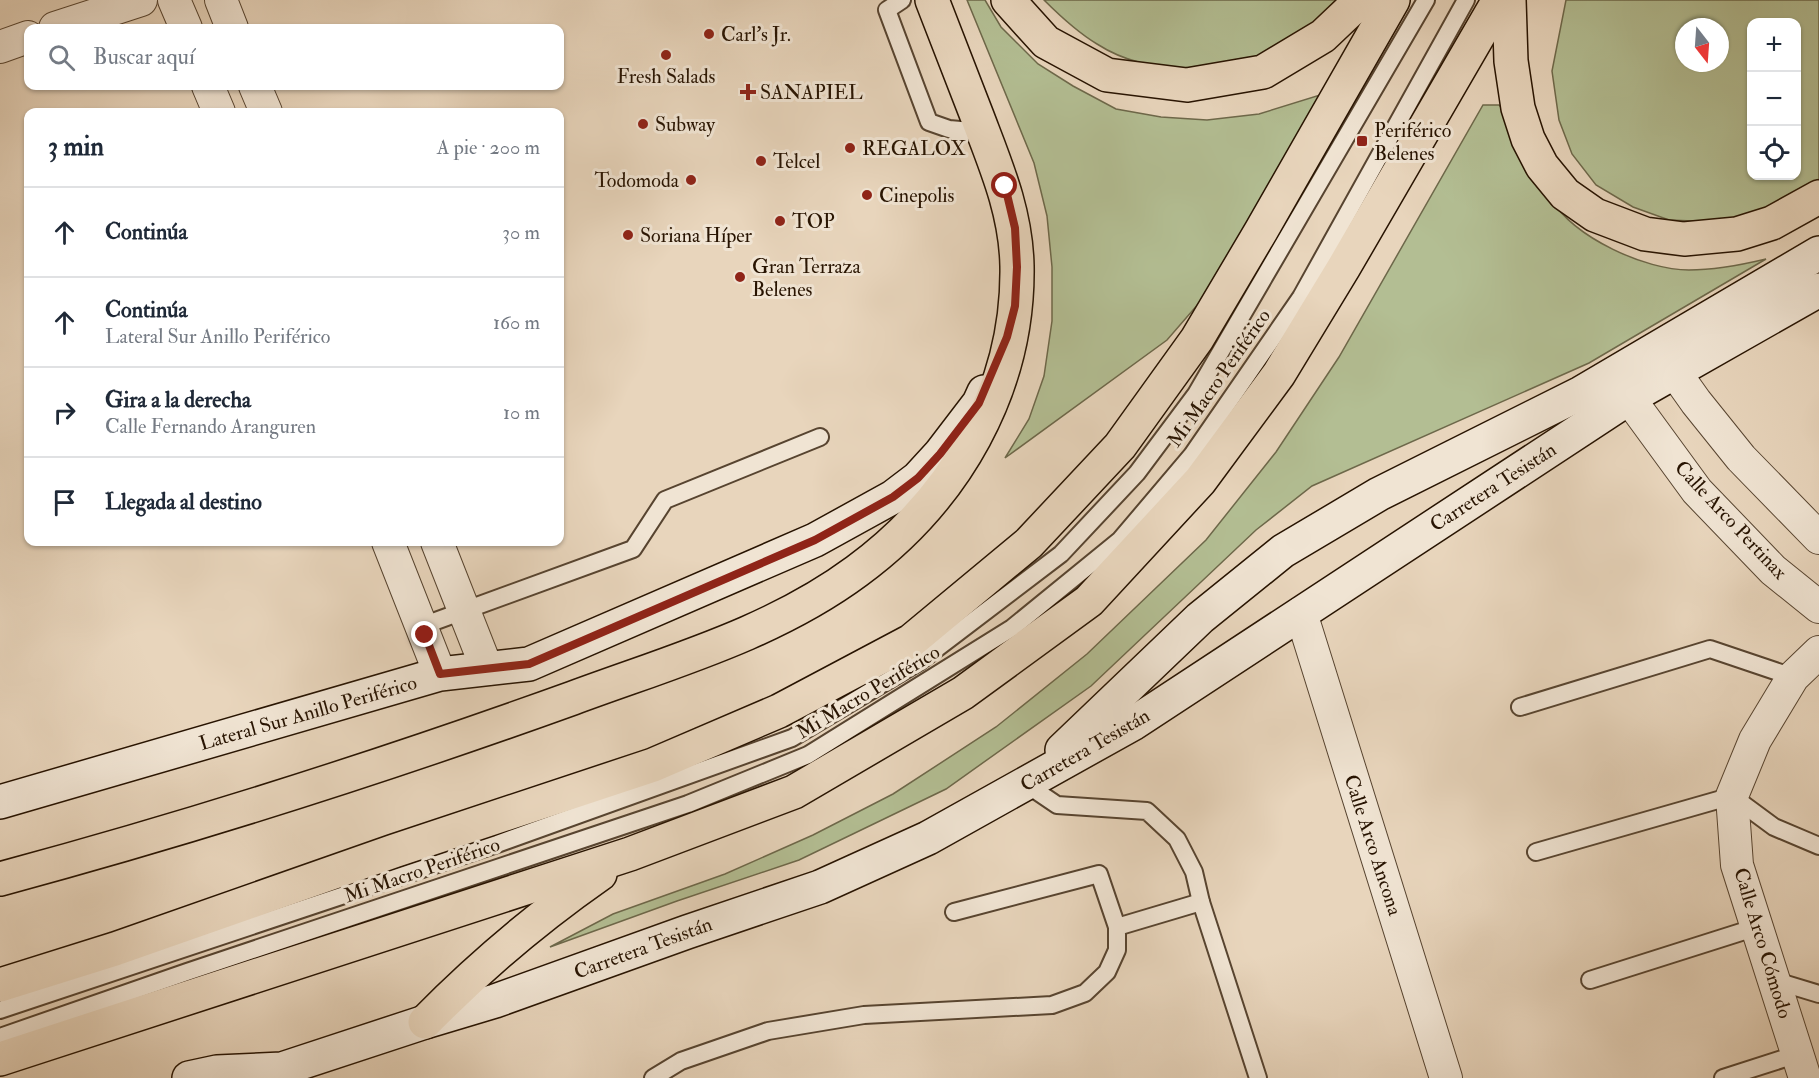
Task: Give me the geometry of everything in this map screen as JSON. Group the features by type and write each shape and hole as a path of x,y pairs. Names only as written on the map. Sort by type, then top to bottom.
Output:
{"main road":[{"path":"0,879 134,843 440,746 748,634 823,595 883,550 923,511 953,474 973,443 992,402 1010,341 1015,306 1017,267 1015,228 1005,186 932,0"},
{"path":"1008,0 1046,42 1107,75 1187,85 1263,72 1323,36 1361,0"},
{"path":"0,985 115,949 394,851 654,765 779,711 911,641 1029,543 1120,446 1197,339 1393,0"},
{"path":"0,1059 630,854 794,792 963,693 1089,602 1200,481 1279,374 1499,0"},
{"path":"1509,0 1511,61 1518,108 1528,139 1542,166 1565,194 1595,215 1646,234 1684,239 1737,234 1772,223 1819,197"},
{"path":"1026,784 1200,618 1283,551 1379,494 1581,393 1819,253"},
{"name":"Carretera Tesistán","path":"189,1078 217,1072 282,1069 495,1001 820,887 928,838 1134,723 1629,398 1819,290"},
{"name":"Lateral Sur Anillo Periférico","path":"0,802 440,674 529,664 815,540 893,497 918,478 940,454 979,403 1007,337 1015,306"},
{"path":"425,1022 469,978 550,911 630,854"}],"street":[{"path":"67,24 141,0"},
{"path":"174,0 184,24"},
{"path":"221,0 230,24"},
{"path":"0,47 24,39"},
{"path":"210,90 217,108"},
{"path":"257,90 264,108"},
{"path":"1674,371 1741,458 1810,532 1819,538"},
{"name":"Calle Arco Pertinax","path":"1629,398 1697,491 1773,570 1819,607"},
{"path":"390,546 440,674"},
{"path":"439,546 487,669"},
{"name":"Calle Arco Ancona","path":"1300,613 1446,1078"},
{"name":"Calle Arco Cómodo","path":"1801,1066 1776,981 1737,865 1732,796 1755,740 1793,676 1819,652"}],"lane":[{"path":"902,0 887,10 929,122 949,129 983,132"},
{"name":"Mi Macro Periférico","path":"0,1010 496,844 792,738 919,662 1061,554 1137,473 1196,394 1426,0"},
{"name":"Mi Macro Periférico","path":"0,1037 688,804 808,755 1012,628 1120,540 1192,455 1301,297 1466,0"},
{"path":"422,626 633,549 665,500 820,437"},
{"path":"1520,707 1710,649 1793,676"},
{"path":"1026,784 1057,805 1148,811 1177,839 1194,872 1201,902 1258,1078"},
{"path":"1536,852 1732,796 1774,827 1819,846"},
{"path":"653,1078 681,1061 768,1031 864,1015 1053,1005 1085,993 1107,972 1117,950 1117,927 1099,874 954,912"},
{"path":"1117,927 1201,902"},
{"path":"1590,980 1757,927"},
{"path":"1776,981 1819,994"},
{"path":"1723,1078 1801,1066"}],"green space":[{"path":"967,0 985,0 1001,27 1038,64 1116,109 1161,117 1207,120 1259,114 1320,95 1206,295 1167,340 1005,458 1029,419 1044,376 1052,321 1052,267 1047,216 1034,163"},
{"path":"1044,0 1340,0 1284,48 1239,63 1189,68 1141,63 1118,55 1083,34"},
{"path":"1566,0 1819,0 1819,179 1762,214 1718,222 1669,220 1633,207 1596,185 1572,154 1559,120 1552,71"},
{"path":"1483,105 1499,105 1504,110 1538,178 1562,213 1576,227 1612,249 1632,258 1671,269 1728,267 1766,259 1589,363 1312,486 1256,530 1091,686 946,789 799,860 550,947 613,914 725,874 813,835 893,794 996,727 1087,654 1206,540 1276,452 1339,357"}],"place":[{"name":"Carl's Jr.","path":"709,34"},
{"name":"Fresh Salads","path":"666,55"},
{"name":"SANAPIEL","path":"748,92"},
{"name":"Subway","path":"643,124"},
{"name":"Periférico Belenes","path":"1362,141"},
{"name":"REGALOX","path":"850,148"},
{"name":"Telcel","path":"761,161"},
{"name":"Todomoda","path":"691,180"},
{"name":"Cinepolis","path":"867,195"},
{"name":"TOP","path":"780,221"},
{"name":"Soriana Híper","path":"628,235"},
{"name":"Gran Terraza Belenes","path":"740,277"}],"route":[{"path":"425,635 440,674 529,664 815,540 893,497 918,478 940,454 979,403 1007,337 1015,306 1017,267 1015,228 1005,186"}]}
